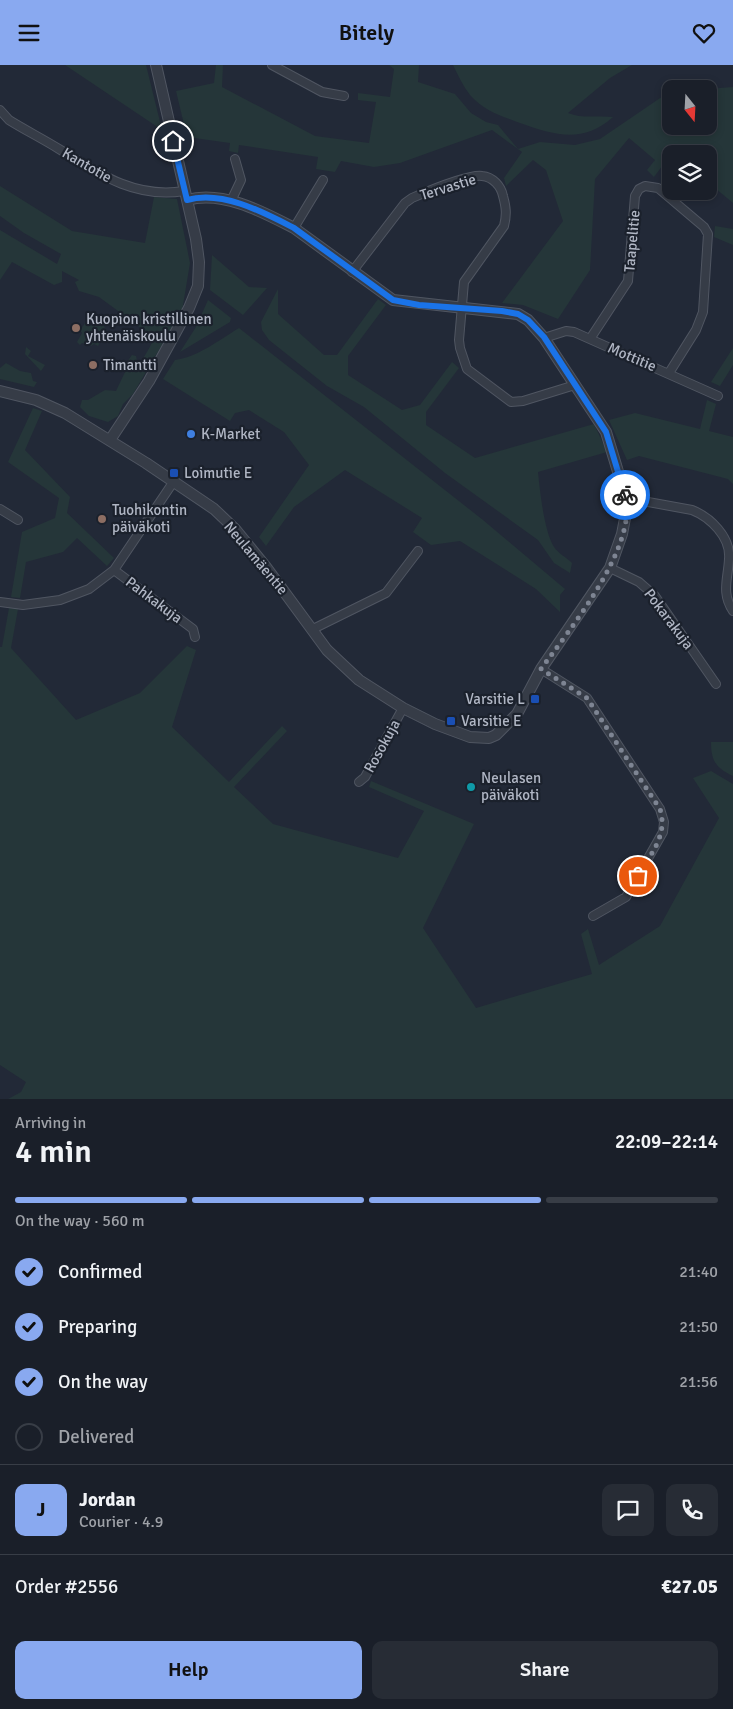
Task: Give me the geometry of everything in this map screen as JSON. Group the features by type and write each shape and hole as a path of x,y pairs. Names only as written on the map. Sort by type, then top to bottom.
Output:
{"street":[{"path":"110,440 149,381 189,308 198,286 199,262 186,195 156,65"},
{"path":"272,65 322,92 344,96"},
{"name":"Kantotie","path":"0,110 8,120 104,178 146,191 186,195"},
{"path":"231,201 241,180 235,159"},
{"name":"Tervastie","path":"352,272 405,203 422,194 482,176 501,186 507,209 506,218 504,226 464,282 462,308"},
{"path":"294,228 323,179"},
{"name":"Taapelitie","path":"590,339 628,281 635,196 639,189 645,187 658,188 704,227 708,242 703,312 696,330 669,373"},
{"path":"186,195 231,201 294,228 393,300 518,314 528,320 544,337 606,432 626,498 622,534 610,568 541,669 587,698 660,809 664,823 663,832 626,897 593,916"},
{"path":"462,308 459,340 464,363 472,373 504,399 511,402 523,401 575,385"},
{"name":"Mottitie","path":"544,337 566,331 590,339 718,396"},
{"name":"Neulamäentie","path":"0,391 36,400 65,413 174,481 214,509 235,529 344,668 403,708 435,724 470,737 480,738 496,735 517,714 541,669"},
{"path":"0,602 23,605 60,600 89,589 114,570 174,481"},
{"path":"626,498 692,510 700,513 716,526 728,548 730,558 725,592 727,602 733,611"},
{"path":"0,509 18,520"},
{"path":"313,629 386,593 418,551"},
{"name":"Pokarakuja","path":"610,568 639,582 655,596 716,684"},
{"name":"Pahkakuja","path":"114,570 194,633"},
{"name":"Rosokuja","path":"359,782 365,777 403,708"}],"shaded area":[{"path":"65,65 146,65 162,130"},
{"path":"216,65 223,65 222,87 315,136 369,143 376,102 358,100 358,93 390,97 394,69 389,65 419,65 418,82 455,94 471,113 486,122 498,125 518,149 540,142 575,145 600,139 662,97 662,135 718,135 718,88 733,87 733,203 717,190 717,145 662,145 662,166 654,177 647,170 655,160 629,138 595,179 590,270 558,319 523,305 502,303 563,221 546,170 533,160 506,186 504,178 522,152 492,130 400,163 374,167 341,161 335,172 316,169 318,157 239,145 238,153 229,151 230,143 187,137 176,91 214,83"},
{"path":"453,65 632,65 610,78 568,113 584,116 613,117 602,126 591,131 568,135 545,131 487,109 470,95"},
{"path":"0,186 72,231 145,243 154,197 177,199 190,263 182,311 133,394 123,404 118,416 108,422 89,416 80,407 82,400 88,400 105,390 116,391 126,370 137,371 153,339 148,333 99,297 79,291 75,282 79,280 62,271 62,282 54,285 12,262 0,280 0,230 57,264 61,254 24,233 0,216"},
{"path":"715,226 733,229 733,245 714,237"},
{"path":"212,255 249,287 267,288 243,315 210,290"},
{"path":"278,289 278,314 324,355 337,355 378,299 386,305 348,356 348,375 402,410 420,405 452,362 459,368 426,412 426,425 475,458 594,424 607,452 538,472 543,511 548,531 554,547 572,563 570,573 554,563 538,540 445,473 364,407 327,386 269,340 262,330 261,322"},
{"path":"208,300 231,318 230,322 180,352 196,327"},
{"path":"92,314 97,316 107,331 98,346 82,343 80,345 77,342 82,333 80,330"},
{"path":"239,328 483,520 565,589 560,595 560,612 536,589 460,541 431,545 413,532 422,518 345,470 294,507 266,546 259,537 309,465 284,432 249,410 235,413 230,421 163,379 175,360 200,352"},
{"path":"26,347 31,351 28,356 45,365 41,371 25,354"},
{"path":"733,348 733,365 720,386 711,382"},
{"path":"132,355 136,356 138,365 130,370 127,362"},
{"path":"6,363 20,371 31,373 33,381 37,382 34,387 0,379 0,368"},
{"path":"707,400 716,404 709,431 733,437 733,484 728,479 639,456 627,460 609,420 635,413 700,429"},
{"path":"33,408 42,411 25,450 70,497 67,513 114,558 107,566 77,538 63,552 26,562 20,598 11,597 22,532 55,518 59,498 8,462"},
{"path":"9,608 18,609 11,648 76,720 140,693 187,646 196,650 172,727 229,782 282,726 287,731 234,787 273,824 398,858 424,811 369,787 371,781 474,824 423,928 476,1008 592,974 581,934 588,929 599,965 660,926 719,818 693,778 711,771 733,784 733,1099 8,1099 21,1092 26,1082 0,1065 0,647 2,647"},
{"path":"711,742 733,742 733,776 722,770 713,759"}],"way so far":[{"path":"625,495 626,513 622,534 610,568 541,669 587,698 660,809 664,823 663,832 638,876"}],"place":[{"name":"Kuopion kristillinen yhtenäiskoulu","path":"76,328"},
{"name":"Timantti","path":"93,365"},
{"name":"K-Market","path":"191,434"},
{"name":"Loimutie E","path":"174,473"},
{"name":"Tuohikontin päiväkoti","path":"102,519"},
{"name":"Varsitie L","path":"535,699"},
{"name":"Varsitie E","path":"451,721"},
{"name":"Neulasen päiväkoti","path":"471,787"}],"route":[{"path":"173,141 187,200 210,197 231,201 294,228 386,297 393,300 419,305 502,311 518,314 528,320 544,337 606,432 625,495"}]}
